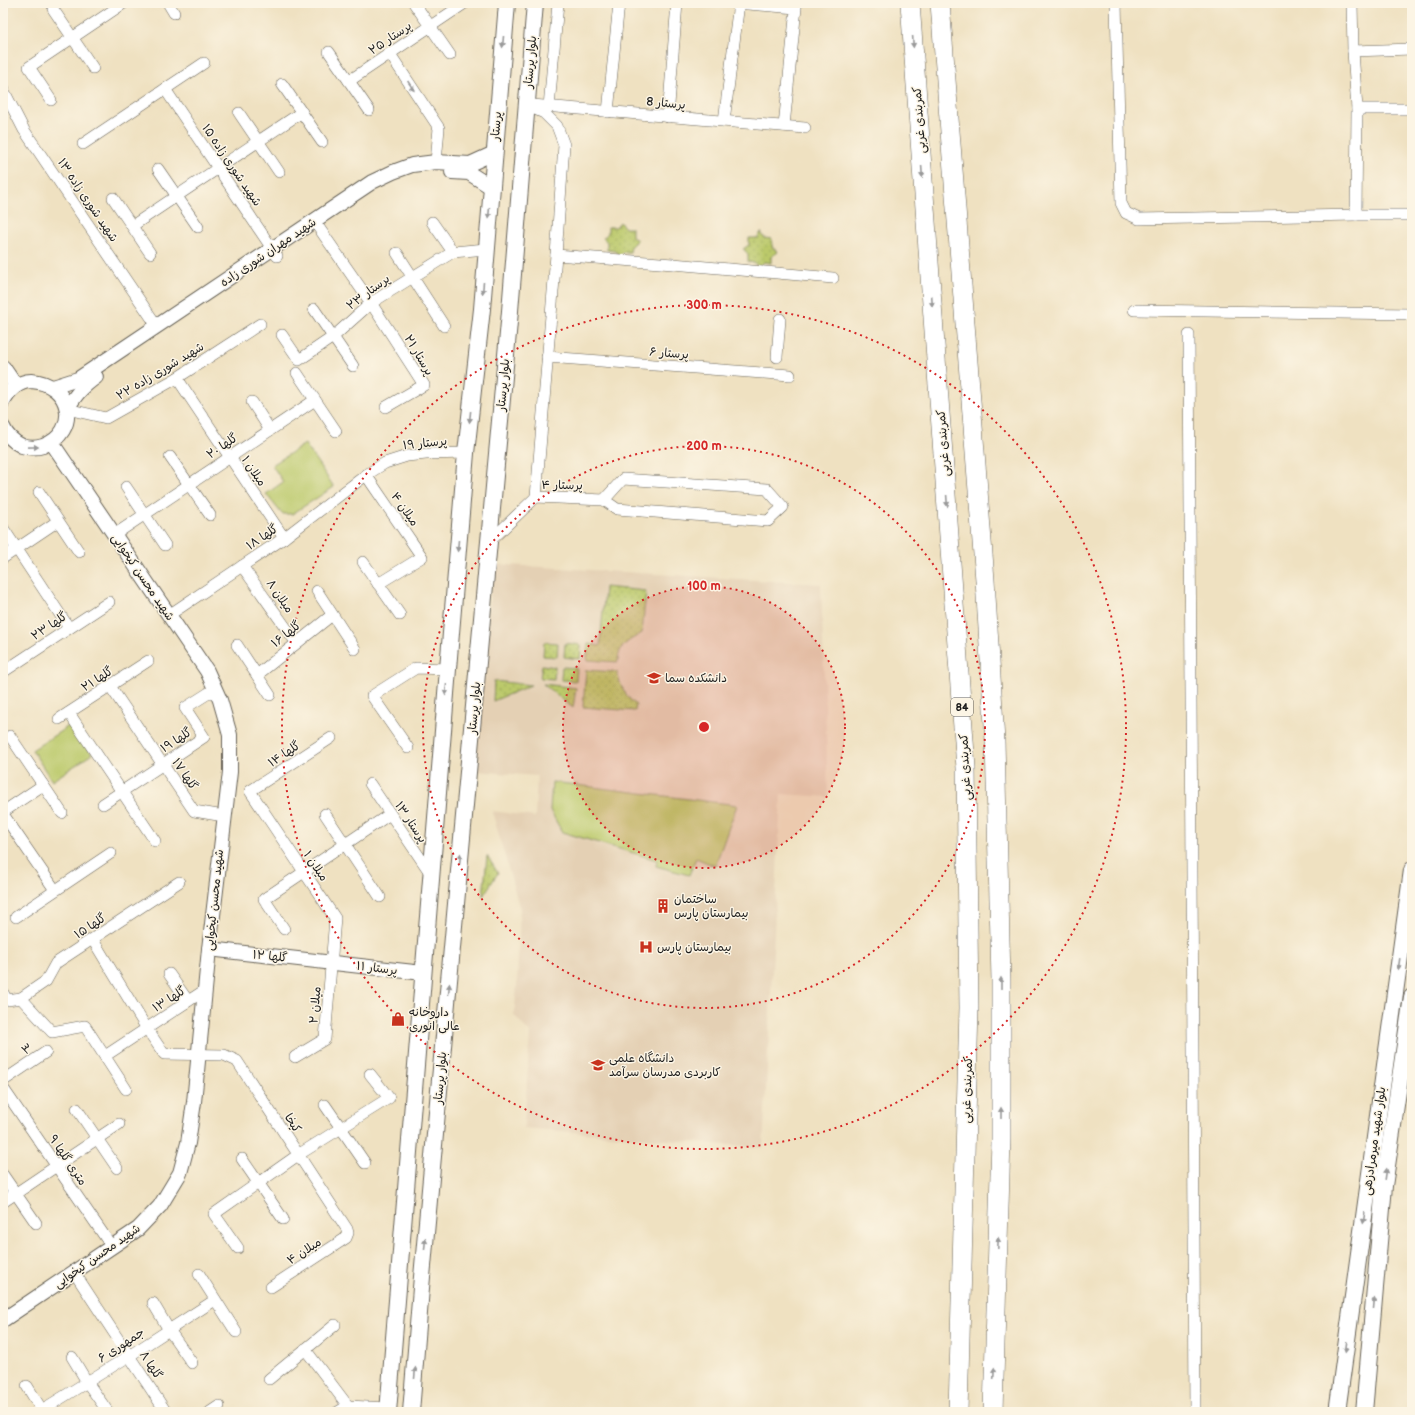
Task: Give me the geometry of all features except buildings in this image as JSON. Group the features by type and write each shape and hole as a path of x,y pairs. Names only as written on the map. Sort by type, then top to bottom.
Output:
{"highway":[{"name":"کمربندی غربی","path":"910,3 966,768 969,1008 958,1412"},
{"path":"940,3 986,580 995,748 1001,972 1001,1140 993,1412"}],"main road":[{"name":"پرستار","path":"486,249 507,3"},
{"name":"بلوار پرستار","path":"411,1412 510,311 535,3"},
{"path":"388,1410 466,453 481,316 486,249"},
{"name":"بلوار شهید میرمرادزهی","path":"1337,1412 1412,870"},
{"name":"بلوار شهید میرمرادزهی","path":"1364,1412 1384,1186 1412,997"},
{"path":"419,1022 445,1024"}],"street":[{"path":"51,100 29,67 73,38 111,6 124,3"},
{"path":"168,3 174,13"},
{"path":"414,3 450,55"},
{"name":"پرستار ۲۵","path":"349,81 465,3"},
{"path":"549,107 558,3"},
{"path":"608,112 619,3"},
{"path":"668,117 678,3"},
{"path":"735,3 796,8 784,126"},
{"path":"724,121 739,3"},
{"path":"1116,3 1121,203 1126,213 1139,219 1356,214 1412,215"},
{"path":"1352,3 1357,110 1356,214"},
{"path":"53,9 93,68"},
{"path":"1354,51 1412,49"},
{"path":"329,52 369,110"},
{"path":"390,54 439,128 436,162"},
{"path":"83,144 204,63"},
{"path":"282,84 322,142"},
{"name":"شهید شوری زاده ۱۳","path":"3,86 4,91 24,130 160,329"},
{"name":"شهید شوری زاده ۱۵","path":"166,89 275,252"},
{"path":"526,105 544,113 558,126 564,145 536,497"},
{"name":"پرستار 8","path":"526,105 805,128"},
{"path":"1357,110 1412,109"},
{"path":"132,226 302,112"},
{"path":"239,113 279,172"},
{"name":"شهید مهران شوری زاده","path":"53,387 78,379 160,329 275,252 372,182 412,165 436,162 470,164 494,153"},
{"path":"158,169 198,227"},
{"name":"شهید مهران شوری زاده","path":"275,252 319,228 376,190 396,180 414,174 436,171 469,173 491,187"},
{"path":"113,198 150,253"},
{"path":"432,222 452,252"},
{"path":"319,228 371,303"},
{"name":"پرستار ۲۳","path":"282,335 299,360 333,337 371,303 452,252 486,249"},
{"path":"397,253 444,326"},
{"path":"556,256 665,263 833,278"},
{"name":"پرستار ۲۱","path":"371,303 424,384 386,407"},
{"path":"314,309 353,366"},
{"path":"1134,310 1412,314"},
{"path":"777,357 780,319"},
{"name":"شهید شوری زاده ۲۲","path":"67,409 106,418 177,378 260,324"},
{"name":"شهید مهران شوری زاده","path":"67,409 76,394 84,386 160,329"},
{"path":"1189,335 1195,1412"},
{"name":"پرستار ۶","path":"547,357 790,375"},
{"path":"3,367 16,386"},
{"path":"297,373 336,431"},
{"name":"میلان ۱","path":"177,378 284,538"},
{"path":"3,401 6,395 16,386 28,381 41,382 53,387 62,396 67,409 67,422 61,434 52,443 39,448 8,443 3,428"},
{"name":"گلها ۲۰","path":"114,535 315,400"},
{"path":"252,402 270,430"},
{"name":"شهید محسن کیخوایی","path":"3,1320 138,1229 160,1206 180,1173 188,1143 230,772 230,735 220,700 207,671 52,443"},
{"name":"پرستار ۱۹","path":"366,476 385,463 407,456 466,453"},
{"path":"170,457 210,515"},
{"name":"گلها ۱۸","path":"169,615 284,538 366,476"},
{"name":"میلان ۴","path":"366,476 422,557 378,584"},
{"path":"624,479 767,489 783,506 768,521 617,509 604,500 624,479"},
{"path":"126,487 165,545"},
{"path":"40,492 79,552"},
{"name":"پرستار ۴","path":"489,542 536,497 604,500"},
{"path":"3,558 58,521"},
{"path":"3,528 69,628"},
{"path":"363,562 400,615"},
{"name":"میلان ۸","path":"242,566 296,642"},
{"path":"317,591 355,649"},
{"name":"گلها ۲۳","path":"3,672 109,602"},
{"name":"گلها ۱۶","path":"257,675 332,614"},
{"path":"237,645 270,695"},
{"name":"گلها ۲۱","path":"59,719 148,661"},
{"path":"408,748 372,696 416,668 448,669"},
{"name":"گلها ۱۷","path":"110,686 194,811 224,816"},
{"name":"گلها ۱۹","path":"103,804 204,737 185,708 215,689"},
{"path":"69,713 155,841"},
{"path":"10,736 62,813"},
{"name":"گلها ۱۴","path":"250,792 331,738"},
{"name":"پرستار ۱۳","path":"370,784 431,874"},
{"path":"43,785 3,813 55,890"},
{"name":"میلان ۱","path":"250,792 335,918 331,963"},
{"path":"325,814 380,897"},
{"path":"284,929 264,898 390,814"},
{"path":"16,917 111,853"},
{"name":"گلها ۱۵","path":"20,998 46,981 56,963 180,882"},
{"path":"93,940 147,1029"},
{"name":"گلها ۱۲","path":"209,949 331,963"},
{"name":"پرستار ۱۱","path":"331,963 423,973"},
{"name":"میلان ۲","path":"295,1057 325,1039 331,963"},
{"path":"169,974 188,1002"},
{"name":"گلها ۱۳","path":"105,1056 205,990"},
{"path":"3,993 7,1000 20,998 52,1032 85,1026 126,1089"},
{"name":"کیخا","path":"147,1029 164,1054 224,1055 237,1061 347,1229 348,1233"},
{"name":"۳","path":"3,1081 46,1052"},
{"path":"238,1248 214,1214 257,1182 389,1098 370,1074"},
{"name":"۹ متری گلها","path":"3,1088 112,1247"},
{"path":"325,1105 365,1163"},
{"path":"77,1109 117,1168"},
{"path":"3,1202 119,1124"},
{"path":"242,1159 283,1219"},
{"path":"3,1175 36,1223"},
{"name":"میلان ۴","path":"271,1288 346,1238 348,1233"},
{"name":"گلها ۸","path":"74,1272 166,1412"},
{"path":"199,1274 214,1300 236,1332"},
{"name":"جمهوری ۶","path":"42,1411 214,1300"},
{"path":"153,1303 168,1330 192,1363"},
{"path":"269,1379 335,1325"},
{"path":"305,1349 343,1409 388,1410"},
{"path":"72,1357 108,1412"},
{"path":"27,1386 42,1411"}],"shaded area":[{"path":"493,564 821,584 828,797 781,794 763,1148 524,1128 530,1033 514,1015 517,985 520,909 492,811 535,817 537,776 475,771"}],"green space":[{"path":"620,222 625,228 632,228 632,237 637,240 631,246 630,252 623,252 619,256 615,251 607,250 607,242 603,238 608,233 608,227 616,227"},
{"path":"761,232 764,238 772,239 772,247 778,252 771,257 771,263 764,262 758,268 755,263 748,262 748,254 743,249 749,245 749,238 758,238"},
{"path":"305,444 334,487 292,514 282,514 266,494 283,482 272,465"},
{"path":"605,587 646,591 642,633 622,647 618,656 618,662 587,660 588,644 600,646"},
{"path":"544,642 558,643 557,657 543,656"},
{"path":"565,643 581,645 580,659 564,657"},
{"path":"542,665 555,667 554,679 540,678"},
{"path":"562,667 577,668 576,681 561,680"},
{"path":"586,670 617,672 624,690 636,705 635,711 583,707"},
{"path":"494,681 531,685 493,701"},
{"path":"543,684 576,688 573,708"},
{"path":"73,723 92,754 52,781 32,750"},
{"path":"552,782 737,805 715,866 696,858 689,875 656,866 657,860 562,832 550,810"},
{"path":"487,856 498,873 483,896"}],"place":[{"name":"دانشکده سما","path":"654,678"},
{"name":"ساختمان بیمارستان پارس","path":"663,906"},
{"name":"بیمارستان پارس","path":"646,947"},
{"name":"داروخانه عالی انوری","path":"398,1019"},
{"name":"دانشگاه علمی کاربردی مدرسان سرآمد","path":"598,1065"}]}
